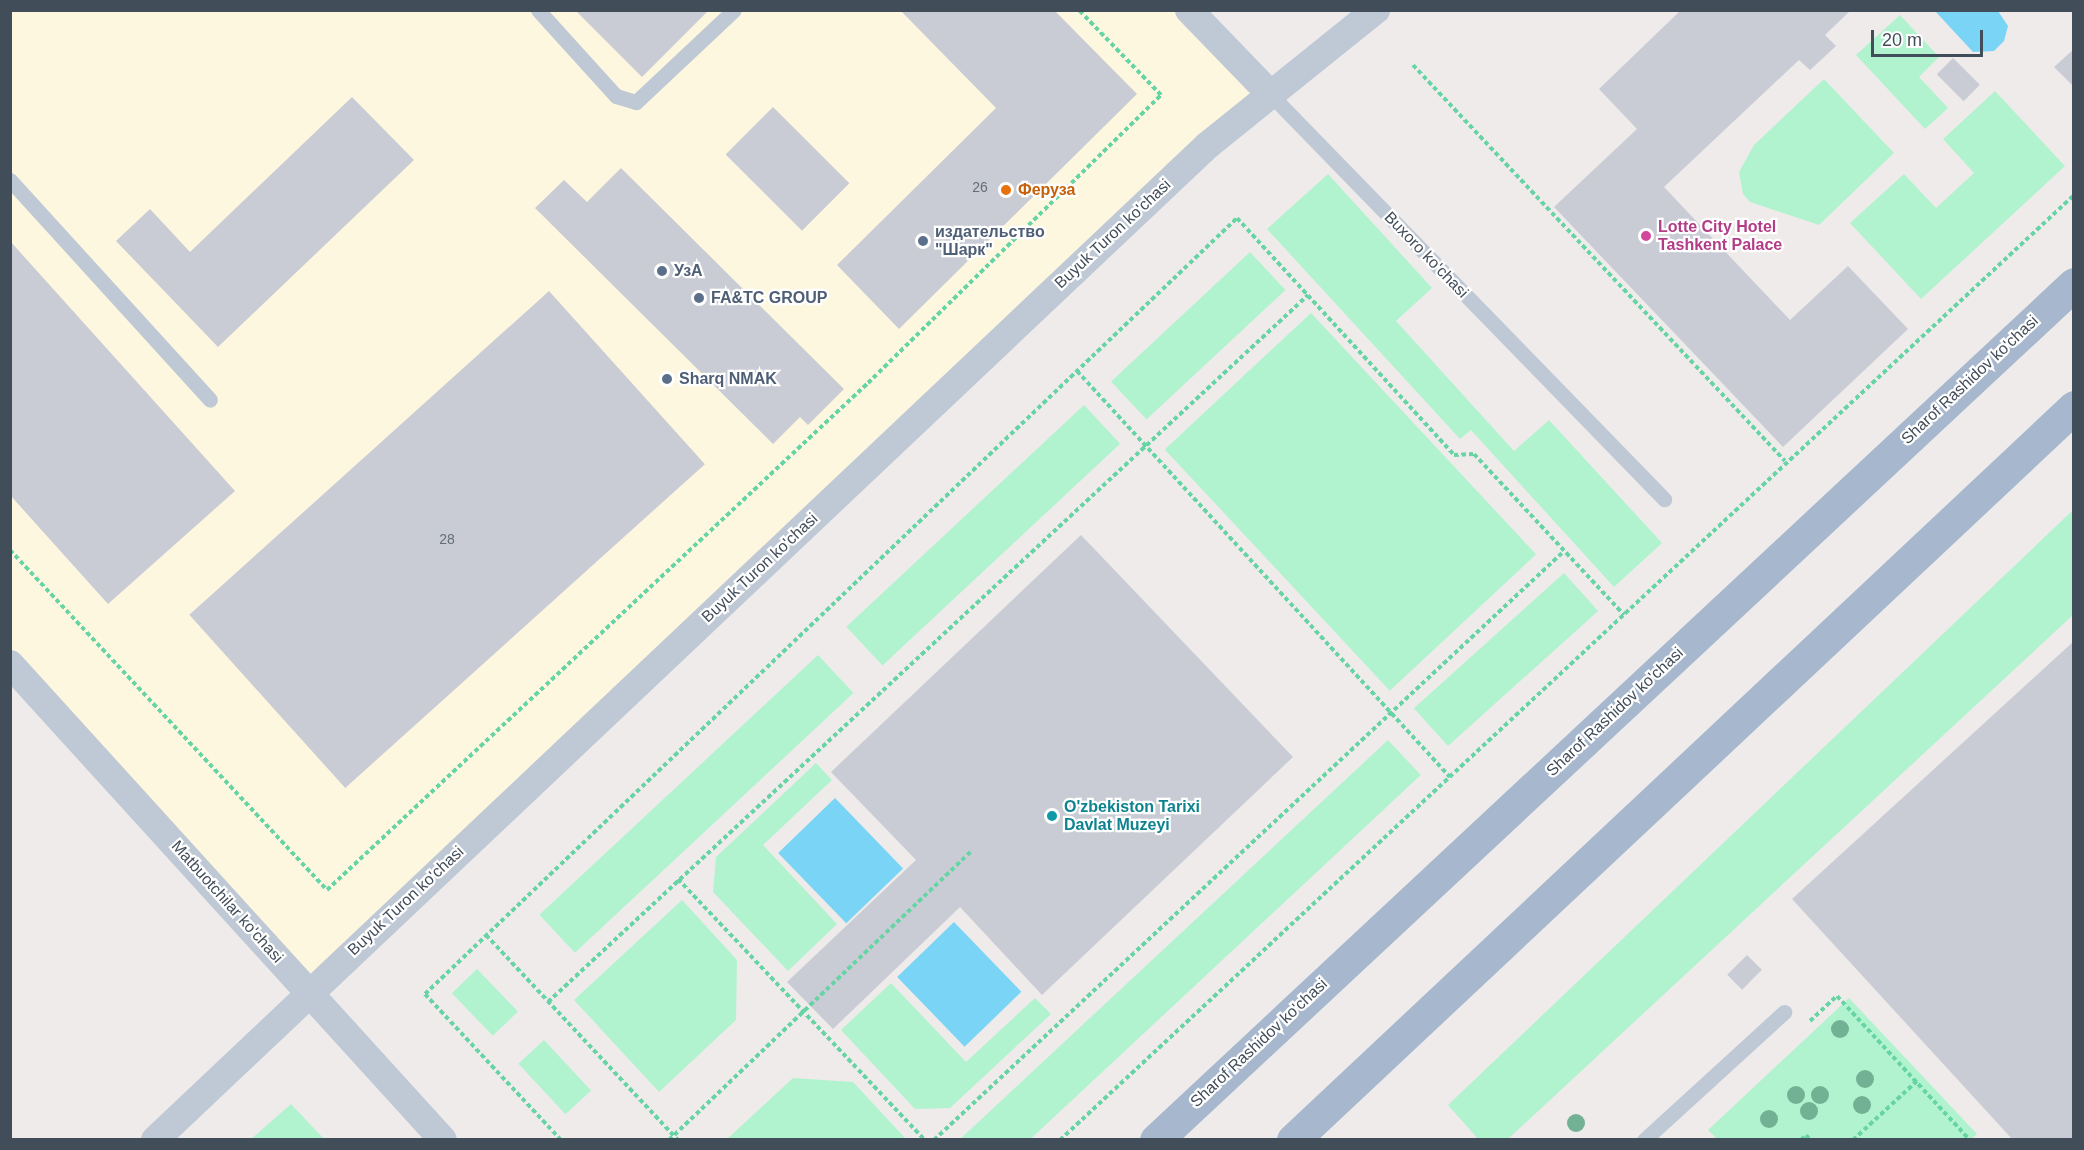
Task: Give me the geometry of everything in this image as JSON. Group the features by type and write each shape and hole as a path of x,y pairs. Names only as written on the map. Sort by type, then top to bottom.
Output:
{"main road":[{"name":"Sharof Rashidov ko'chasi","path":"1156,1140 2073,284"},
{"path":"1293,1140 2073,407"}],"street":[{"name":"Buxoro ko'chasi","path":"1189,10 1271,94"},
{"name":"Buyuk Turon ko'chasi","path":"155,1140 1208,145 1377,10"},
{"name":"Matbuotchilar ko'chasi","path":"10,664 443,1140"}],"lane":[{"path":"538,10 616,96 636,102 734,10"},
{"name":"Buxoro ko'chasi","path":"1271,94 1664,499"},
{"path":"10,180 210,400"},
{"path":"1644,1140 1784,1012"}],"path":[{"path":"10,550 327,890 868,383 1161,95 1078,10"},
{"path":"1413,65 1785,461"},
{"path":"1060,1140 1624,615 1785,461 2073,195"},
{"path":"561,1140 425,994 1237,218 1454,455 1474,454 1624,615"},
{"path":"548,1002 678,879 1146,449 1308,295"},
{"path":"1077,371 1146,449 1392,711 1450,777"},
{"path":"934,1140 1564,551"},
{"path":"669,1140 970,852"},
{"path":"678,879 925,1140"},
{"path":"486,935 678,1140"},
{"path":"1804,1027 1837,996 1970,1140"},
{"path":"1853,1140 1917,1081"},
{"path":"1801,1140 1806,1135 1810,1140"}],"shaded area":[{"path":"11,11 1189,11 1271,95 309,993 11,664"}],"green space":[{"path":"1900,15 1939,57 1919,77 1948,108 1925,129 1856,55"},
{"path":"1824,79 1894,153 1819,225 1750,202 1743,194 1739,172 1754,145"},
{"path":"1995,91 2065,166 1921,299 1850,223 1904,174 1936,208 1974,173 1943,139"},
{"path":"1328,174 1432,288 1396,321 1514,451 1549,420 1662,543 1614,587 1471,430 1460,439 1267,229"},
{"path":"1250,252 1285,290 1147,420 1111,382"},
{"path":"1311,313 1536,554 1390,691 1165,449"},
{"path":"1084,405 1120,444 882,665 846,627"},
{"path":"2073,510 2073,615 1508,1139 1478,1139 1448,1105"},
{"path":"1564,573 1598,611 1448,746 1414,708"},
{"path":"818,655 853,693 575,953 539,915"},
{"path":"1388,740 1421,775 1029,1140 959,1140"},
{"path":"816,763 832,780 763,845 837,924 788,971 713,892 716,857"},
{"path":"682,900 737,960 736,1020 659,1092 574,1000"},
{"path":"477,969 518,1011 493,1036 452,993"},
{"path":"891,983 966,1062 1035,998 1051,1014 950,1108 915,1109 841,1030"},
{"path":"1849,998 1977,1134 1971,1140 1717,1139 1708,1130"},
{"path":"544,1040 591,1090 565,1114 518,1064"},
{"path":"793,1078 853,1082 906,1139 727,1139"},
{"path":"291,1104 324,1139 251,1139"}],"water":[{"path":"1935,11 1998,11 2008,26 2004,41 1994,51 1973,52"},
{"path":"835,798 903,868 846,923 778,853"},
{"path":"954,922 1021,992 965,1047 897,977"}],"building":[{"path":"575,10 709,10 642,77"},
{"path":"900,10 1054,10 1137,94 899,329 837,265 996,108"},
{"name":"Lotte City Hotel Tashkent Palace","path":"1681,10 1851,10 1825,35 1836,46 1810,70 1799,60 1664,187 1790,320 1848,266 1908,329 1783,447 1554,207 1637,129 1599,89"},
{"path":"2074,49 2074,87 2054,67"},
{"path":"1953,58 1980,85 1964,101 1937,74"},
{"path":"352,97 414,160 218,347 116,241 150,209 190,252"},
{"path":"773,107 849,183 802,231 726,154"},
{"name":"УзА","path":"621,168 844,389 808,425 800,417 773,444 535,208 564,180 587,202"},
{"path":"10,241 235,491 108,604 10,495"},
{"path":"549,291 705,464 345,788 189,615"},
{"name":"O'zbekiston Tarixi Davlat Muzeyi","path":"1081,535 1293,757 1042,995 960,907 833,1029 787,982 916,860 831,772"},
{"path":"2074,641 2074,1140 2013,1140 1792,899"},
{"path":"1747,955 1762,970 1742,990 1727,975"}],"place":[{"name":"Феруза","path":"1006,190"},
{"name":"Lotte City Hotel Tashkent Palace","path":"1646,236"},
{"name":"издательство \"Шарк\"","path":"923,241"},
{"name":"УзА","path":"662,271"},
{"name":"FA&TC GROUP","path":"699,298"},
{"name":"Sharq NMAK","path":"667,379"},
{"name":"O'zbekiston Tarixi Davlat Muzeyi","path":"1052,816"}]}
